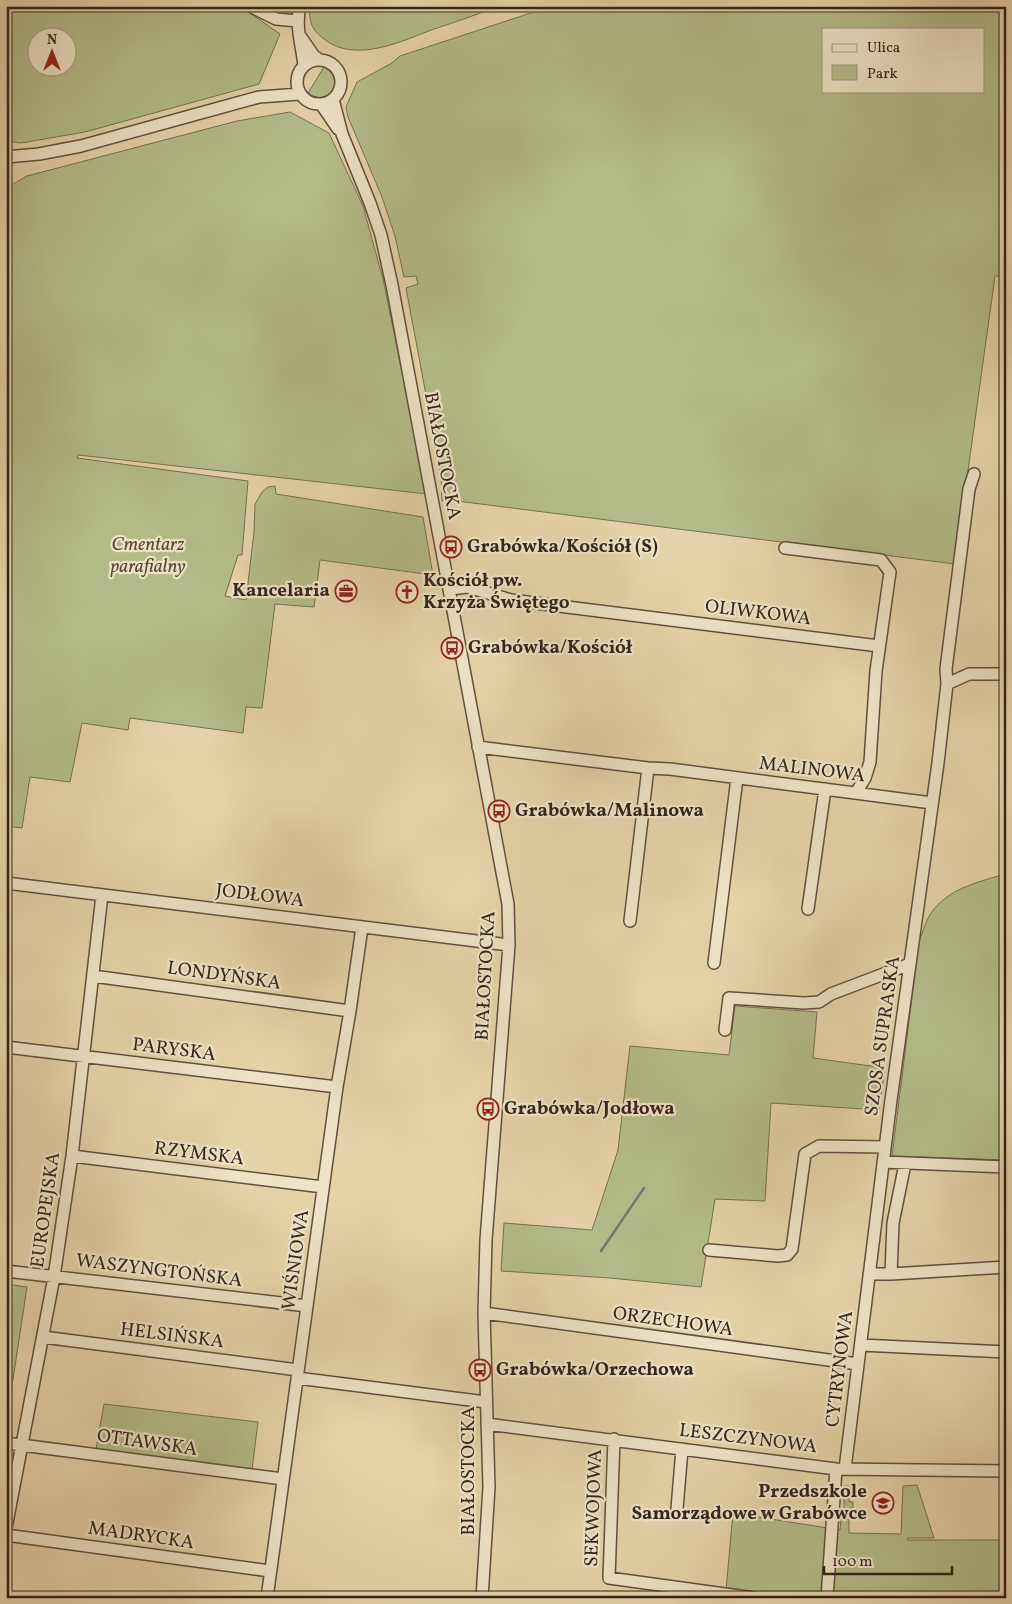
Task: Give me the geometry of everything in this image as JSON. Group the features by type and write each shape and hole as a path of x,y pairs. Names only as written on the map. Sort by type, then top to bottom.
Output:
{"street":[{"path":"250,6 276,19 298,21"},
{"path":"300,6 298,21 304,66"},
{"path":"299,34 314,56 332,64 340,77 340,88 333,99 321,104 309,102 300,94 297,80 300,70 304,66 314,60 320,60"},
{"path":"267,96 297,80"},
{"path":"6,157 39,154 81,146 267,96 300,94"},
{"name":"BIAŁOSTOCKA","path":"333,99 342,134 381,235 392,285 508,904 508,946 489,1175 486,1240 484,1314 488,1518 482,1598"},
{"name":"BIAŁOSTOCKA","path":"321,104 342,134"},
{"path":"932,802 947,684 946,669 955,594 969,490 974,474"},
{"path":"785,548 881,560 890,572 876,671 870,762 865,778 856,793"},
{"name":"OLIWKOWA","path":"449,589 468,587 512,600 879,646"},
{"path":"947,684 969,674 1006,674"},
{"name":"MALINOWA","path":"478,747 932,802"},
{"path":"630,921 648,768"},
{"path":"714,964 737,778"},
{"path":"808,908 825,789"},
{"name":"SZOSA SUPRASKA","path":"869,1274 932,802"},
{"name":"JODŁOWA","path":"6,883 508,946"},
{"name":"EUROPEJSKA","path":"6,1528 54,1277 72,1156 102,895"},
{"name":"WIŚNIOWA","path":"267,1598 337,1088 362,927"},
{"path":"724,1030 729,998 804,1003 819,1002 832,994 910,964"},
{"name":"LONDYŃSKA","path":"93,976 350,1011"},
{"name":"PARYSKA","path":"6,1047 337,1088"},
{"path":"708,1250 778,1256 787,1255 792,1248 806,1154 819,1146 885,1147"},
{"name":"RZYMSKA","path":"72,1156 323,1187"},
{"path":"884,1162 1006,1167"},
{"path":"891,1274 893,1223 905,1164"},
{"path":"869,1274 1006,1267"},
{"name":"WASZYNGTOŃSKA","path":"6,1271 307,1306"},
{"name":"CYTRYNOWA","path":"827,1598 840,1469 861,1345 869,1274"},
{"name":"ORZECHOWA","path":"484,1314 858,1364"},
{"name":"HELSIŃSKA","path":"43,1337 486,1402"},
{"path":"861,1345 1006,1352"},
{"name":"LESZCZYNOWA","path":"487,1424 840,1469 1006,1470"},
{"name":"SEKWOJOWA","path":"614,1439 609,1578 716,1595"},
{"name":"OTTAWSKA","path":"6,1442 283,1478"},
{"path":"677,1509 682,1448"},
{"name":"MADRYCKA","path":"6,1535 270,1570"},
{"path":"716,1595 754,1598"}],"green space":[{"path":"6,6 240,6 280,34 259,84 85,132 21,143 6,141"},
{"path":"310,6 499,6 393,44 379,48 350,50 336,46 316,32 312,25"},
{"path":"552,6 1006,6 1006,276 995,276 955,564 449,500 442,501 441,475 406,288 418,284 416,276 404,277 395,236 382,197 348,117 346,107 357,82 392,63 400,56"},
{"path":"324,67 331,72 334,78 334,85 328,95 315,97 308,93"},
{"name":"Cmentarz parafialny","path":"290,112 329,133 363,206 383,279 427,494 78,455 77,458 248,481 242,555 238,555 225,596 246,600 254,532 255,504 262,492 268,487 275,486 276,494 423,517 433,575 320,560 314,607 275,604 262,708 246,707 243,733 130,718 128,730 82,723 70,782 30,777 22,828 6,826 6,188 27,176 237,121"},
{"path":"1006,874 1006,1160 892,1156 919,942 927,920 942,901 951,894 972,884"},
{"path":"735,1006 817,1012 813,1058 885,1068 879,1110 771,1103 765,1201 715,1199 701,1287 610,1278 501,1271 504,1223 592,1230 618,1150 630,1046 729,1055"},
{"path":"6,1284 27,1287 12,1386 6,1385"},
{"path":"104,1404 258,1422 252,1470 96,1449"},
{"path":"917,1485 934,1538 908,1538 907,1540 1006,1540 1006,1572 1003,1598 779,1598 726,1590 733,1513 840,1530 841,1519 849,1519 849,1533 901,1534 903,1486"},
{"path":"844,1486 850,1486 849,1502 853,1502 853,1508 849,1508 849,1517 844,1516"}],"waterway":[{"path":"601,1251 644,1188"}],"place":[{"name":"Grabówka/Kościół (S)","path":"451,547"},
{"name":"Kancelaria","path":"346,591"},
{"name":"Kościół pw. Krzyża Świętego","path":"407,592"},
{"name":"Grabówka/Kościół","path":"452,648"},
{"name":"Grabówka/Malinowa","path":"499,811"},
{"name":"Grabówka/Jodłowa","path":"488,1109"},
{"name":"Grabówka/Orzechowa","path":"480,1370"},
{"name":"Przedszkole Samorządowe w Grabówce","path":"883,1503"}]}
